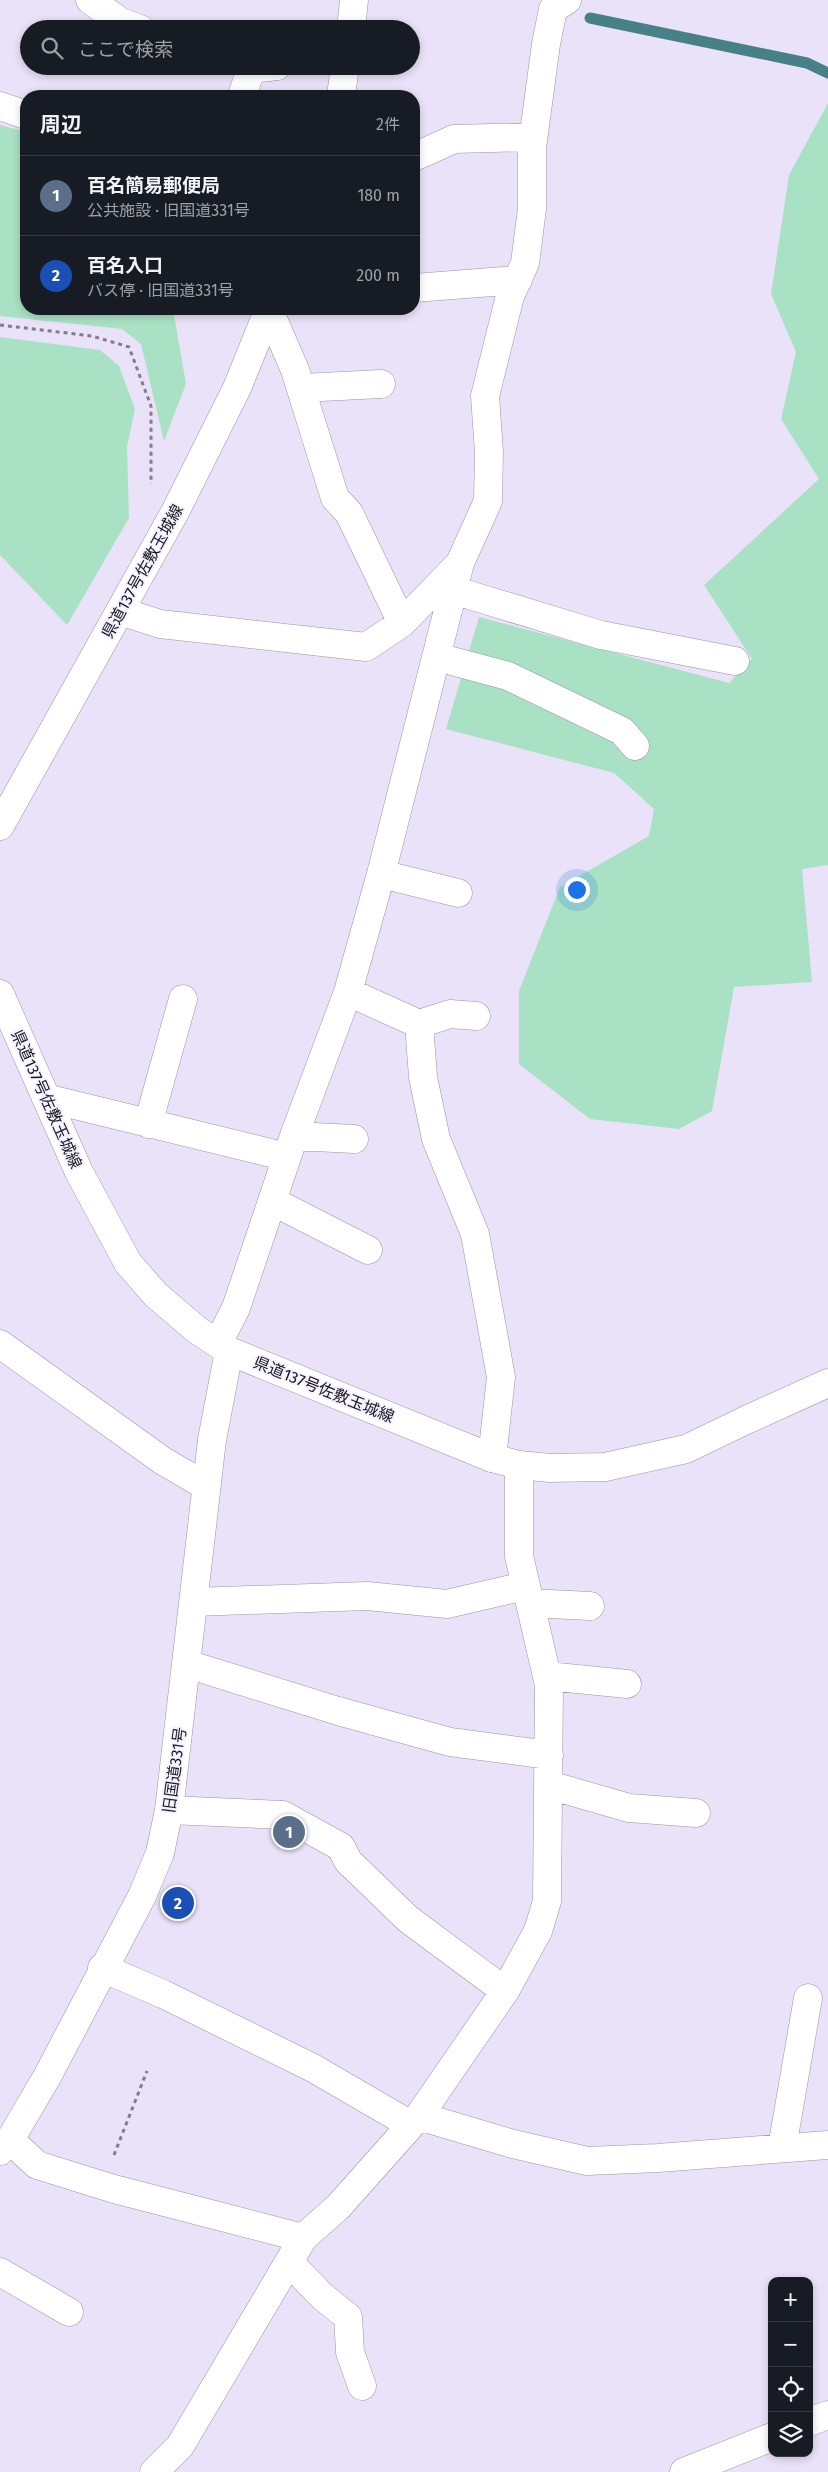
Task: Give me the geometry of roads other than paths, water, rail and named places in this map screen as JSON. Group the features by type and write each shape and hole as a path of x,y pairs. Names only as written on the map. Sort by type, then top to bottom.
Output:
{"main road":[{"path":"90,0 118,20"},
{"path":"352,20 354,0"},
{"path":"120,611 160,624 366,647 402,623 460,563 488,501 490,452 485,396 510,296 525,263 532,209 534,137 546,44 555,3"},
{"path":"243,90 246,75"},
{"path":"342,90 344,75"},
{"path":"0,106 20,113"},
{"path":"420,154 454,139 534,137"},
{"path":"420,288 518,280"},
{"name":"県道137号佐敷玉城線","path":"0,826 166,530 237,388 267,315"},
{"path":"271,315 301,388 335,498 349,513 402,623"},
{"path":"301,388 382,384"},
{"name":"旧国道331号","path":"5,2146 48,2075 102,1968 142,1896 160,1853 169,1810 223,1347 290,1146 348,992 381,874 460,563"},
{"path":"453,590 601,636 736,661"},
{"path":"436,657 508,676 622,731 634,746"},
{"path":"381,874 458,893"},
{"path":"348,992 420,1024 450,1014 476,1016"},
{"name":"県道137号佐敷玉城線","path":"0,994 79,1172 128,1263 156,1295 197,1330 223,1347 492,1458 519,1465 550,1468 605,1467 686,1449 744,1420 828,1384"},
{"path":"148,1124 183,998"},
{"path":"420,1024 423,1077 436,1139 475,1234 500,1377 492,1458"},
{"path":"46,1098 148,1124 290,1146 354,1139"},
{"path":"272,1201 368,1250"},
{"path":"0,1344 163,1461 206,1486"},
{"path":"154,2472 180,2446 303,2238 338,2207 415,2120 505,1991 538,1931 546,1901 549,1684 519,1556 519,1465"},
{"path":"194,1602 366,1596 447,1604 527,1594 590,1606"},
{"path":"187,1664 338,1711 450,1742 549,1755"},
{"path":"546,1676 627,1684"},
{"path":"549,1785 629,1808 696,1812"},
{"path":"169,1810 283,1815 341,1847 348,1862 408,1919 505,1991"},
{"path":"102,1968 163,1994 415,2120 513,2144 587,2161 828,2145"},
{"path":"782,2148 808,1998"},
{"path":"5,2146 37,2165 102,2185 303,2238"},
{"path":"289,2262 323,2297 348,2317 350,2352 362,2386"},
{"path":"0,2272 69,2312"},
{"path":"813,2421 828,2415"},
{"path":"684,2472 768,2439"}],"waterway":[{"path":"590,18 807,63 828,73"}],"place":[{"name":"百名簡易郵便局","path":"289,1832"},
{"name":"百名入口","path":"178,1903"}]}
